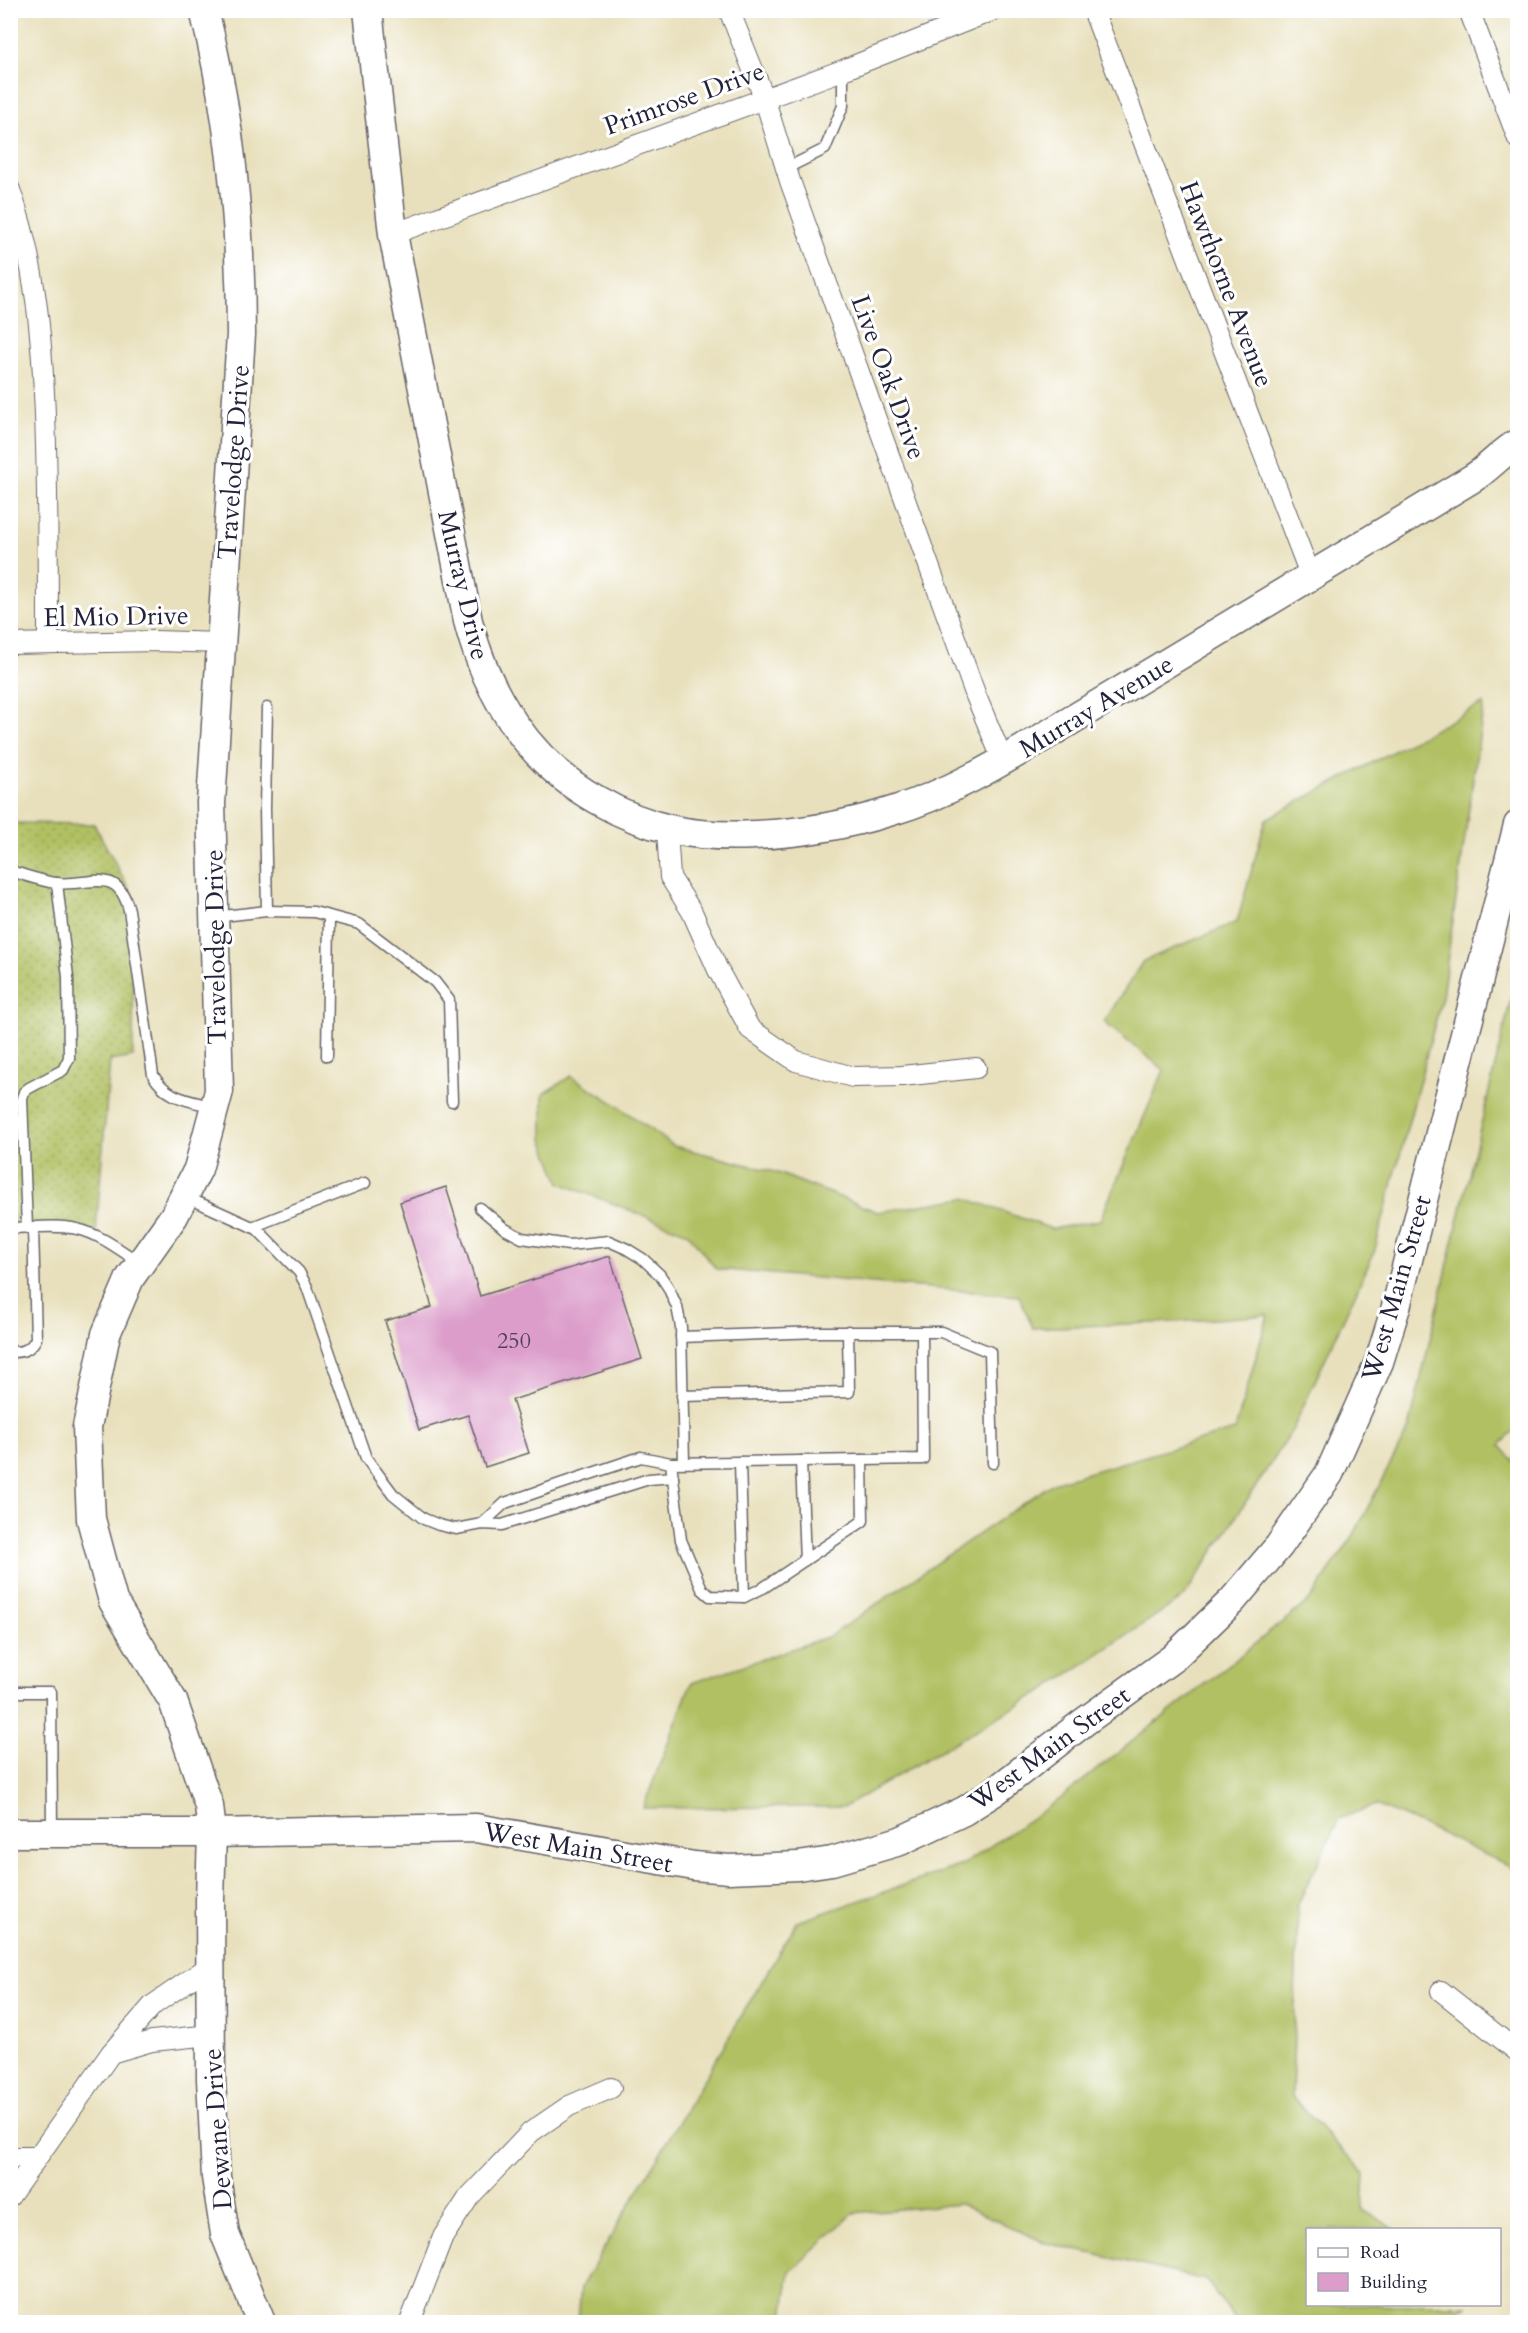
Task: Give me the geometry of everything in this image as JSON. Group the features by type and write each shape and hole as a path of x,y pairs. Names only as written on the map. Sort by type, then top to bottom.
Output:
{"street":[{"name":"Travelodge Drive","path":"204,10 222,89 231,151 241,273 241,345 211,803 219,1091 198,1169 174,1215 130,1278 106,1334 87,1427 91,1519 113,1601 173,1701 209,1806 212,1833"},
{"name":"Murray Drive","path":"368,10 393,234 468,621 484,673 510,720 527,742 560,774 590,796 615,810 667,830"},
{"name":"Live Oak Drive","path":"729,10 764,97 785,169 976,696 1003,761"},
{"name":"Primrose Drive","path":"393,234 843,69 994,10"},
{"name":"Hawthorne Avenue","path":"1093,10 1311,577"},
{"path":"1469,10 1518,139"},
{"path":"10,190 37,300 47,467 48,643"},
{"name":"Murray Avenue","path":"667,830 743,836 819,829 894,811 931,797 1003,761 1311,577 1488,470 1518,443"},
{"name":"Murray Avenue","path":"1488,470 1518,465"},
{"name":"El Mio Drive","path":"10,644 222,643"},
{"name":"West Main Street","path":"10,1833 212,1833 476,1828 694,1866 763,1869 832,1861 900,1841 964,1811 994,1792 1084,1722 1173,1658 1232,1601 1279,1546 1329,1474 1379,1362 1396,1307 1518,825"},
{"path":"667,830 670,877 692,912 718,970 750,1029 796,1061 853,1077 902,1076 976,1068"},
{"name":"Dewane Drive","path":"212,1833 211,2035 216,2178 225,2234 261,2322"},
{"path":"10,2196 111,2053 153,2005 211,1965"},
{"path":"1441,1991 1518,2052"},
{"path":"111,2053 152,2041 211,2035"},
{"path":"410,2322 443,2237 469,2197 531,2132 569,2106 611,2088"},
{"path":"10,2157 36,2157"}],"lane":[{"path":"785,169 825,149 843,106 843,69"},
{"path":"267,708 265,809 267,911"},
{"path":"10,871 57,883 107,880 122,890 129,910 153,1075 170,1095 214,1107"},
{"path":"10,1352 23,1352 31,1347 36,1339 22,1098 24,1092 29,1088 63,1070 69,1058 68,977 57,883"},
{"path":"214,917 267,911 314,912 359,924 435,982 449,1000 452,1101"},
{"path":"327,1056 329,916"},
{"path":"252,1227 365,1183"},
{"path":"184,1196 257,1229 299,1272 307,1287 366,1458 393,1494 424,1519 456,1529 482,1524 502,1525 649,1479 673,1477"},
{"path":"480,1208 505,1229 522,1238 569,1245 609,1241 643,1259 660,1275 677,1307 681,1337 684,1462"},
{"path":"10,1228 77,1229 95,1235 140,1263"},
{"path":"681,1337 848,1331 941,1332 990,1352 993,1463"},
{"path":"682,1396 849,1392 848,1331"},
{"path":"482,1524 505,1503 641,1457 671,1462 923,1459 922,1332"},
{"path":"671,1462 681,1540 702,1589 710,1596 744,1597 763,1588 863,1521 862,1460"},
{"path":"801,1461 805,1560"},
{"path":"740,1462 744,1597"},
{"path":"10,1692 51,1692 52,1833"}],"green space":[{"path":"1484,703 1442,997 1374,1253 1293,1429 1184,1597 1044,1690 844,1807 643,1808 691,1683 830,1636 1053,1483 1235,1430 1268,1315 1175,1322 1033,1328 1019,1296 716,1269 688,1233 560,1183 543,1139 543,1094 571,1076 611,1101 674,1146 775,1172 878,1212 965,1198 1052,1229 1100,1220 1164,1070 1104,1022 1143,961 1237,922 1266,819"},
{"path":"11,823 94,824 134,898 133,1057 110,1061 96,1232 11,1232"},
{"path":"1517,973 1518,1204 1513,1240 1518,1308 1518,1427 1500,1445 1518,1466 1517,1869 1375,1805 1339,1819 1298,1904 1292,2097 1365,2174 1363,2210 1392,2228 1306,2228 1306,2306 1466,2306 1431,2322 1237,2322 1206,2280 1046,2243 960,2204 853,2213 790,2272 782,2322 578,2322 581,2287 797,1922 962,1865 1060,1799 1310,1600 1353,1536 1409,1428"}],"building":[{"path":"446,1187 480,1296 610,1256 642,1359 512,1400 529,1453 485,1467 468,1415 419,1430 385,1321 432,1307 400,1202"}]}
